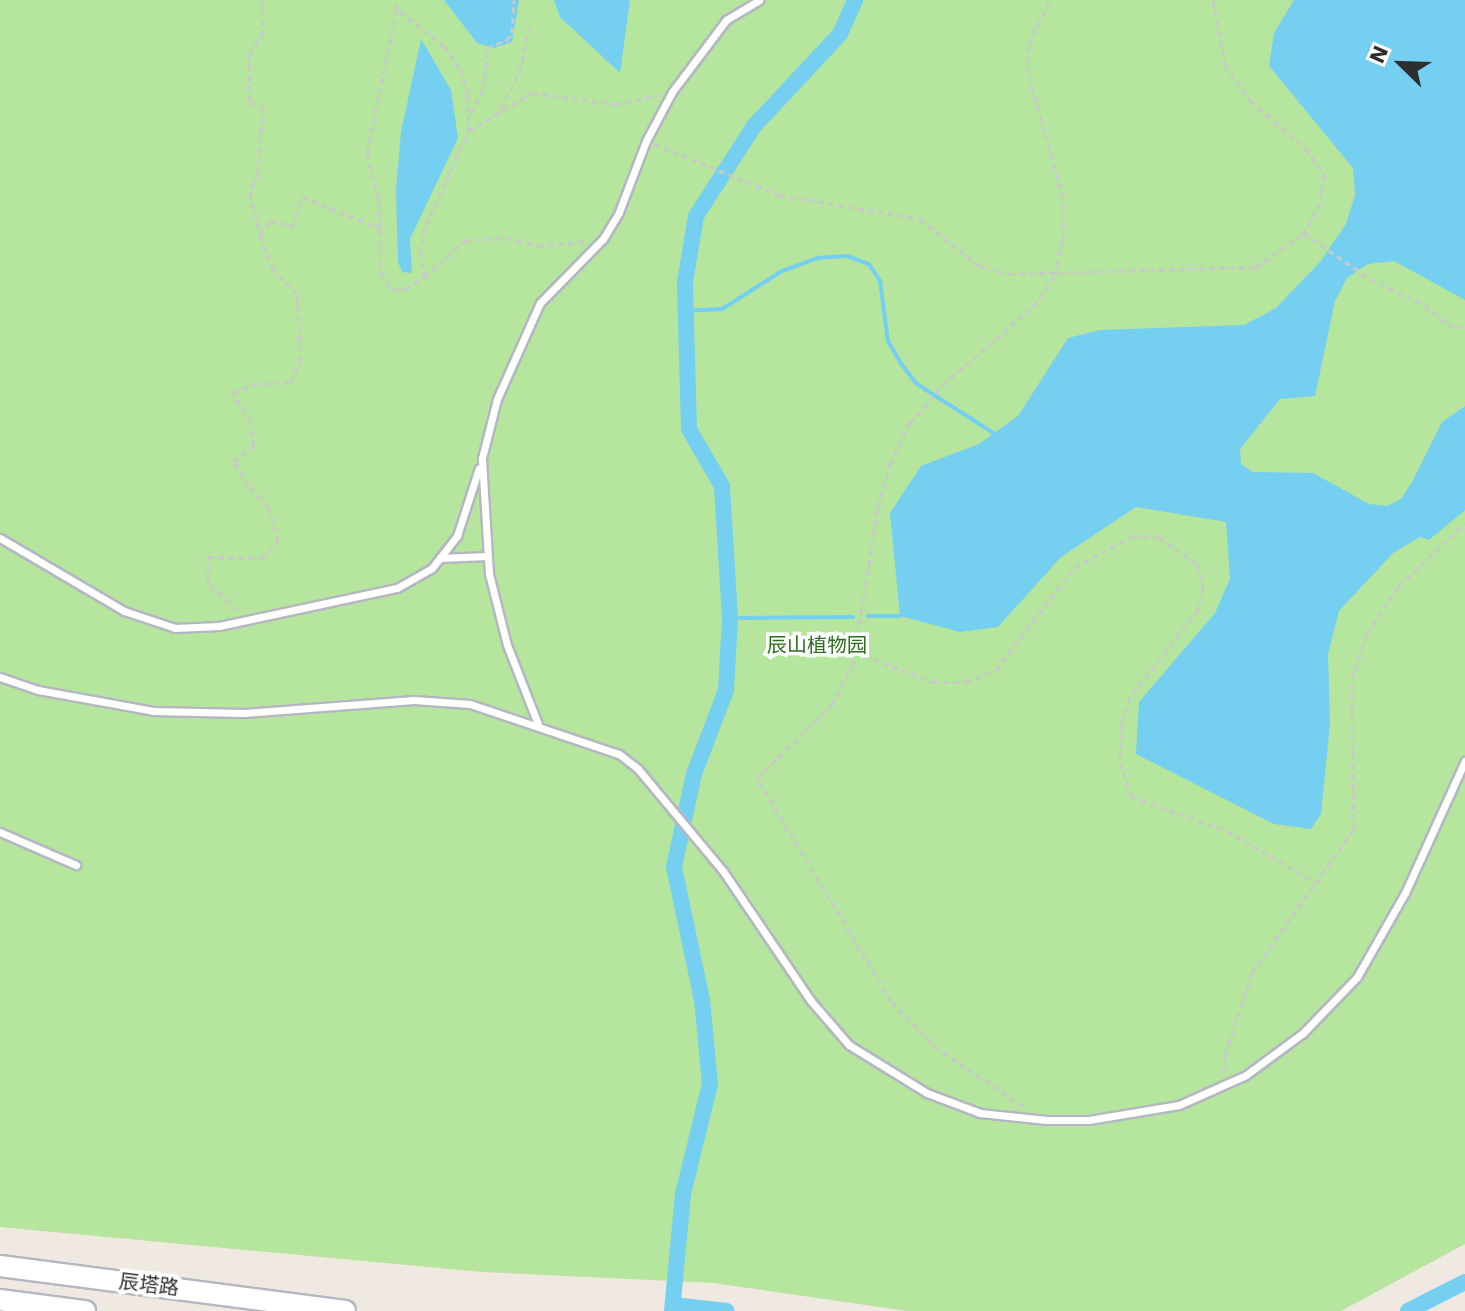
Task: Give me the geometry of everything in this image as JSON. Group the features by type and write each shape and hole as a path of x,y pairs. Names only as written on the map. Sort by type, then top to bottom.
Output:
{"main road":[{"name":"辰塔路","path":"0,1266 345,1311"},
{"path":"0,1300 85,1311"}],"lane":[{"path":"0,538 124,611 175,628 246,621 397,588 440,558 457,536 497,399 540,303 603,239 619,212 646,141 672,92 726,20 759,0"},
{"path":"482,458 487,556 507,645 538,724"},
{"path":"440,558 487,556"},
{"path":"0,677 38,690 153,711 244,713 414,700 470,704 538,724 619,754 659,793 700,843 811,1001 849,1045 927,1093 980,1113 1047,1120 1089,1120 1179,1105 1226,1084 1303,1033 1357,977 1405,893 1465,761"},
{"path":"0,832 76,865"}],"path":[{"path":"246,621 208,582 208,557 262,558 278,541 268,506 248,486 234,461 254,446 250,422 233,393 254,384 291,382 301,361 303,328 297,294 273,269 260,235 250,193 258,173 263,107 250,103 249,55 263,32 262,0"},
{"path":"397,0 367,154 380,228 381,273 392,289 405,289 425,277 466,240 507,238 538,246 603,239"},
{"path":"470,115 484,87 487,48 507,40 512,33 514,0"},
{"path":"1047,1120 978,1081 891,1001 765,800 757,778 832,705 855,652 878,507 890,464 910,423 939,389 1034,306 1055,275 1063,238 1063,198 1028,72 1029,44 1050,0"},
{"path":"646,141 779,195 920,219 979,266 1009,274 1256,267 1304,233 1320,203 1324,174 1306,149 1251,101 1225,64 1213,0"},
{"path":"397,9 444,46 459,67 470,115 469,131 426,224 420,253 425,277"},
{"path":"501,108 520,71 529,28"},
{"path":"469,131 501,108 532,93 616,104 672,92"},
{"path":"260,235 270,221 293,226 302,197 380,228"},
{"path":"1304,233 1370,279 1425,305 1447,324 1465,328"},
{"path":"1226,1084 1225,1055 1252,973 1354,829 1352,679 1367,633 1399,586 1465,523"},
{"path":"855,652 933,682 966,682 996,670 1075,567 1133,536 1159,537 1197,564 1203,587 1198,610 1130,697 1122,723 1120,763 1132,797 1227,831 1316,883"}],"green space":[{"name":"辰山植物园","path":"0,0 1465,0 1465,1244 1341,1311 907,1311 714,1283 482,1272 0,1227"}],"water":[{"path":"444,0 519,0 512,42 494,48 477,43"},
{"path":"554,0 630,0 620,73 560,17"},
{"path":"1294,0 1465,0 1465,300 1394,261 1368,264 1347,278 1335,301 1315,396 1280,399 1240,449 1241,464 1253,472 1313,473 1369,504 1387,506 1401,499 1442,422 1465,406 1465,510 1429,540 1420,537 1393,553 1339,611 1328,654 1330,724 1321,814 1311,829 1274,824 1136,754 1139,702 1215,613 1230,579 1226,522 1136,507 1061,557 998,627 960,632 900,616 890,513 921,466 979,444 1018,416 1068,338 1100,330 1244,325 1276,308 1320,262 1346,224 1355,195 1353,168 1269,66 1274,33"},
{"path":"421,39 451,90 458,138 410,239 412,273 402,272 398,262 396,190 401,132"}],"waterway":[{"path":"672,1311 683,1194 710,1084 702,1000 674,867 694,774 726,690 730,618 722,486 689,429 685,282 696,216 754,126 840,34 855,0"},
{"path":"685,311 722,309 782,271 817,258 847,256 869,264 880,281 888,341 902,365 917,384 995,434"},
{"path":"868,616 900,616"},
{"path":"730,618 853,617"},
{"path":"1408,1311 1465,1282"},
{"path":"673,1305 727,1311"}]}
